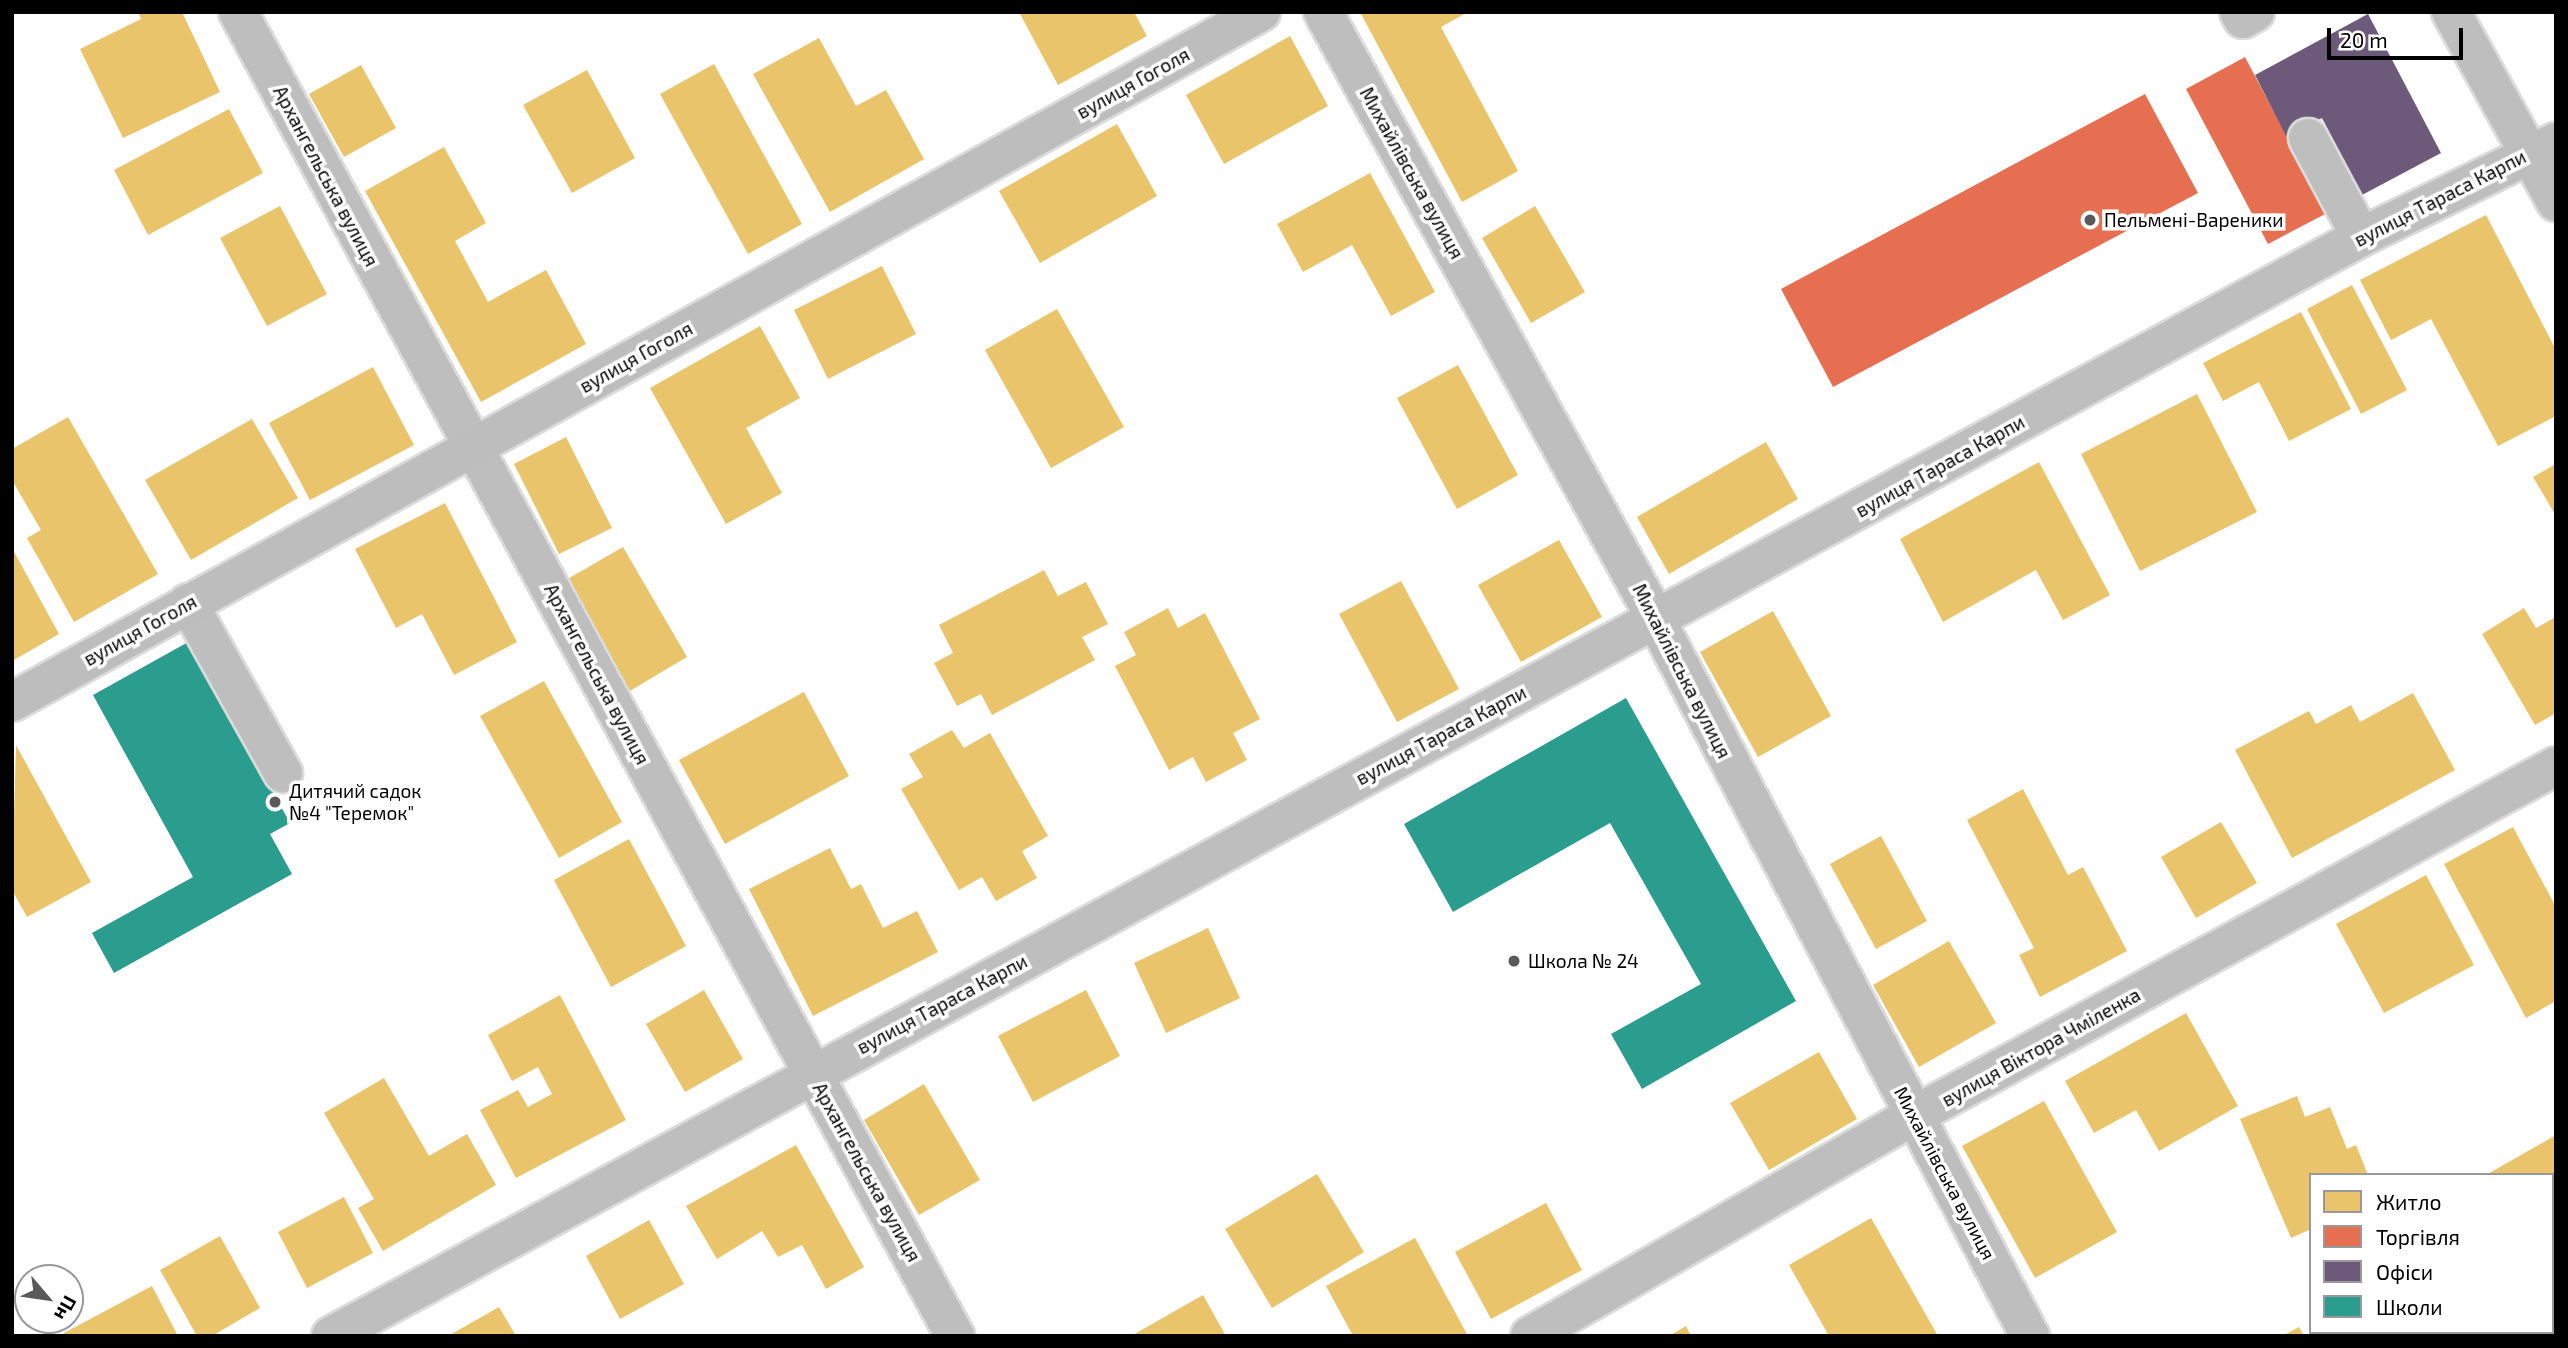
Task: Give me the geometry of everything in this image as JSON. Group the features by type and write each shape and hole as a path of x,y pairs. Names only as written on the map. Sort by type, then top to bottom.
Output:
{"main road":[{"name":"вулиця Гоголя","path":"12,702 1261,12"}],"street":[{"name":"Архангельська вулиця","path":"238,12 956,1336"},
{"name":"Михайлівська вулиця","path":"1323,12 1656,619 2030,1336"},
{"path":"2239,12 2242,19 2255,12"},
{"path":"2451,12 2542,147 2556,202"},
{"path":"2308,138 2361,237"},
{"name":"вулиця Тараса Карпи","path":"331,1336 2361,237 2542,147"},
{"path":"188,603 283,772"},
{"name":"вулиця Віктора Чміленка","path":"1530,1336 1915,1115 2556,766"}],"building: Житло":[{"path":"138,12 182,12 220,92 123,138 80,49 141,19"},
{"path":"1019,12 1134,12 1147,36 1058,85"},
{"path":"1360,12 1468,12 1441,27 1518,171 1462,202"},
{"path":"1290,36 1328,106 1224,164 1186,95"},
{"path":"819,38 856,106 886,90 924,159 830,212 753,74"},
{"path":"714,64 802,224 748,254 660,94"},
{"path":"361,65 396,128 344,157 309,94"},
{"path":"587,70 635,158 572,193 523,105"},
{"path":"229,109 263,173 148,235 114,170"},
{"path":"1117,124 1157,196 1040,263 999,191"},
{"path":"444,147 486,223 455,241 488,302 546,270 586,344 481,402 365,191"},
{"path":"1370,173 1435,292 1391,316 1352,245 1303,272 1277,224"},
{"path":"280,206 327,294 267,326 220,238"},
{"path":"1535,206 1585,292 1531,323 1482,238"},
{"path":"2486,215 2556,350 2556,416 2498,446 2431,319 2391,340 2360,280"},
{"path":"882,266 916,334 828,379 794,310"},
{"path":"2352,285 2407,390 2361,414 2307,309"},
{"path":"1057,309 1124,427 1051,468 985,350"},
{"path":"2301,312 2351,409 2289,441 2259,382 2223,401 2203,363"},
{"path":"760,326 800,398 746,428 782,493 726,524 650,388"},
{"path":"1458,365 1518,475 1457,509 1397,398"},
{"path":"373,367 414,445 310,500 269,423"},
{"path":"2197,394 2257,512 2140,571 2081,454"},
{"path":"68,417 158,574 74,622 27,538 41,530 12,480 12,449"},
{"path":"252,419 298,498 191,560 145,480"},
{"path":"566,437 612,528 559,554 514,464"},
{"path":"1766,442 1798,499 1669,574 1637,517"},
{"path":"2039,462 2110,595 2063,620 2036,570 1943,622 1900,539"},
{"path":"2556,464 2556,516 2533,477"},
{"path":"445,503 517,642 454,675 422,614 396,628 355,549"},
{"path":"1559,540 1602,617 1521,662 1478,585"},
{"path":"623,547 687,657 628,692 564,581"},
{"path":"12,548 59,634 12,661"},
{"path":"1044,570 1058,596 1086,582 1108,624 1082,637 1095,660 992,715 981,694 957,706 934,663 953,653 939,625"},
{"path":"1401,581 1459,689 1397,722 1339,614"},
{"path":"1168,608 1178,628 1205,613 1260,719 1233,733 1247,760 1206,782 1193,757 1169,770 1115,666 1136,655 1124,632"},
{"path":"2524,608 2536,628 2556,617 2556,713 2535,725 2482,634"},
{"path":"1773,611 1831,716 1758,757 1700,652"},
{"path":"544,681 622,822 559,858 480,716"},
{"path":"804,692 849,776 725,844 679,760"},
{"path":"2413,693 2455,770 2292,858 2235,750 2309,711 2316,724 2351,705 2360,722"},
{"path":"952,730 964,748 990,733 1048,836 1022,851 1037,878 996,901 982,877 959,890 901,789 923,777 909,754"},
{"path":"16,745 91,882 27,917 12,890"},
{"path":"2023,789 2068,875 2083,867 2127,951 2040,997 2019,955 2034,948 1967,820"},
{"path":"2221,822 2257,883 2196,918 2161,857"},
{"path":"2513,827 2556,907 2556,1001 2526,1018 2444,864"},
{"path":"1881,836 1927,921 1876,949 1830,864"},
{"path":"629,839 686,946 611,987 554,880"},
{"path":"830,848 851,889 861,884 883,928 917,911 938,952 813,1016 749,889"},
{"path":"2426,875 2474,965 2384,1013 2336,924"},
{"path":"1208,928 1240,998 1166,1033 1134,963"},
{"path":"1949,941 1996,1023 1919,1067 1873,985"},
{"path":"704,990 743,1059 685,1092 646,1024"},
{"path":"1086,990 1120,1056 1033,1102 998,1036"},
{"path":"560,995 626,1120 516,1178 480,1110 518,1090 528,1107 552,1094 538,1067 512,1081 488,1035"},
{"path":"2186,1013 2238,1106 2159,1151 2136,1110 2094,1133 2065,1081"},
{"path":"1819,1052 1857,1119 1769,1170 1730,1103"},
{"path":"384,1078 429,1156 467,1134 496,1185 383,1251 358,1208 374,1199 324,1113"},
{"path":"924,1084 980,1180 919,1215 864,1120"},
{"path":"2297,1096 2305,1117 2330,1107 2347,1149 2356,1145 2367,1173 2309,1173 2309,1230 2291,1238 2240,1119"},
{"path":"2044,1101 2117,1232 2035,1278 1962,1146"},
{"path":"2556,1135 2556,1219 2554,1173 2490,1173"},
{"path":"796,1145 864,1267 826,1289 802,1245 778,1257 762,1231 717,1259 686,1206"},
{"path":"1317,1174 1364,1252 1272,1308 1225,1229"},
{"path":"344,1197 373,1253 307,1288 278,1232"},
{"path":"1546,1203 1582,1270 1491,1319 1455,1252"},
{"path":"1871,1218 1938,1336 1829,1336 1789,1265"},
{"path":"649,1220 684,1284 620,1319 586,1256"},
{"path":"220,1236 260,1308 212,1336 197,1336 160,1270"},
{"path":"1415,1238 1468,1336 1353,1336 1326,1286"},
{"path":"152,1286 178,1336 65,1336 64,1334 84,1334 84,1322"},
{"path":"1203,1295 1226,1336 1131,1336"},
{"path":"499,1307 516,1336 448,1336"},
{"path":"1686,1326 1691,1336 1669,1336"},
{"path":"2299,1327 2304,1336 2282,1336"},
{"path":"2411,1334 2501,1336 2412,1336"}],"building: Торгівля":[{"path":"2245,57 2327,213 2268,244 2186,89"},
{"path":"2145,94 2198,193 1833,387 1781,289"}],"building: Офіси":[{"path":"2368,14 2441,153 2362,195 2322,118 2286,136 2255,75"}],"building: Школи":[{"path":"190,641 290,823 270,834 292,874 114,973 92,933 193,877 93,695"},
{"path":"1626,698 1796,1001 1642,1089 1611,1034 1701,984 1610,823 1453,912 1404,824"}],"place":[{"name":"Пельмені-Вареники","path":"2090,220"},
{"name":"Дитячий садок №4 \"Теремок\"","path":"275,802"},
{"name":"Школа № 24","path":"1514,961"}]}
